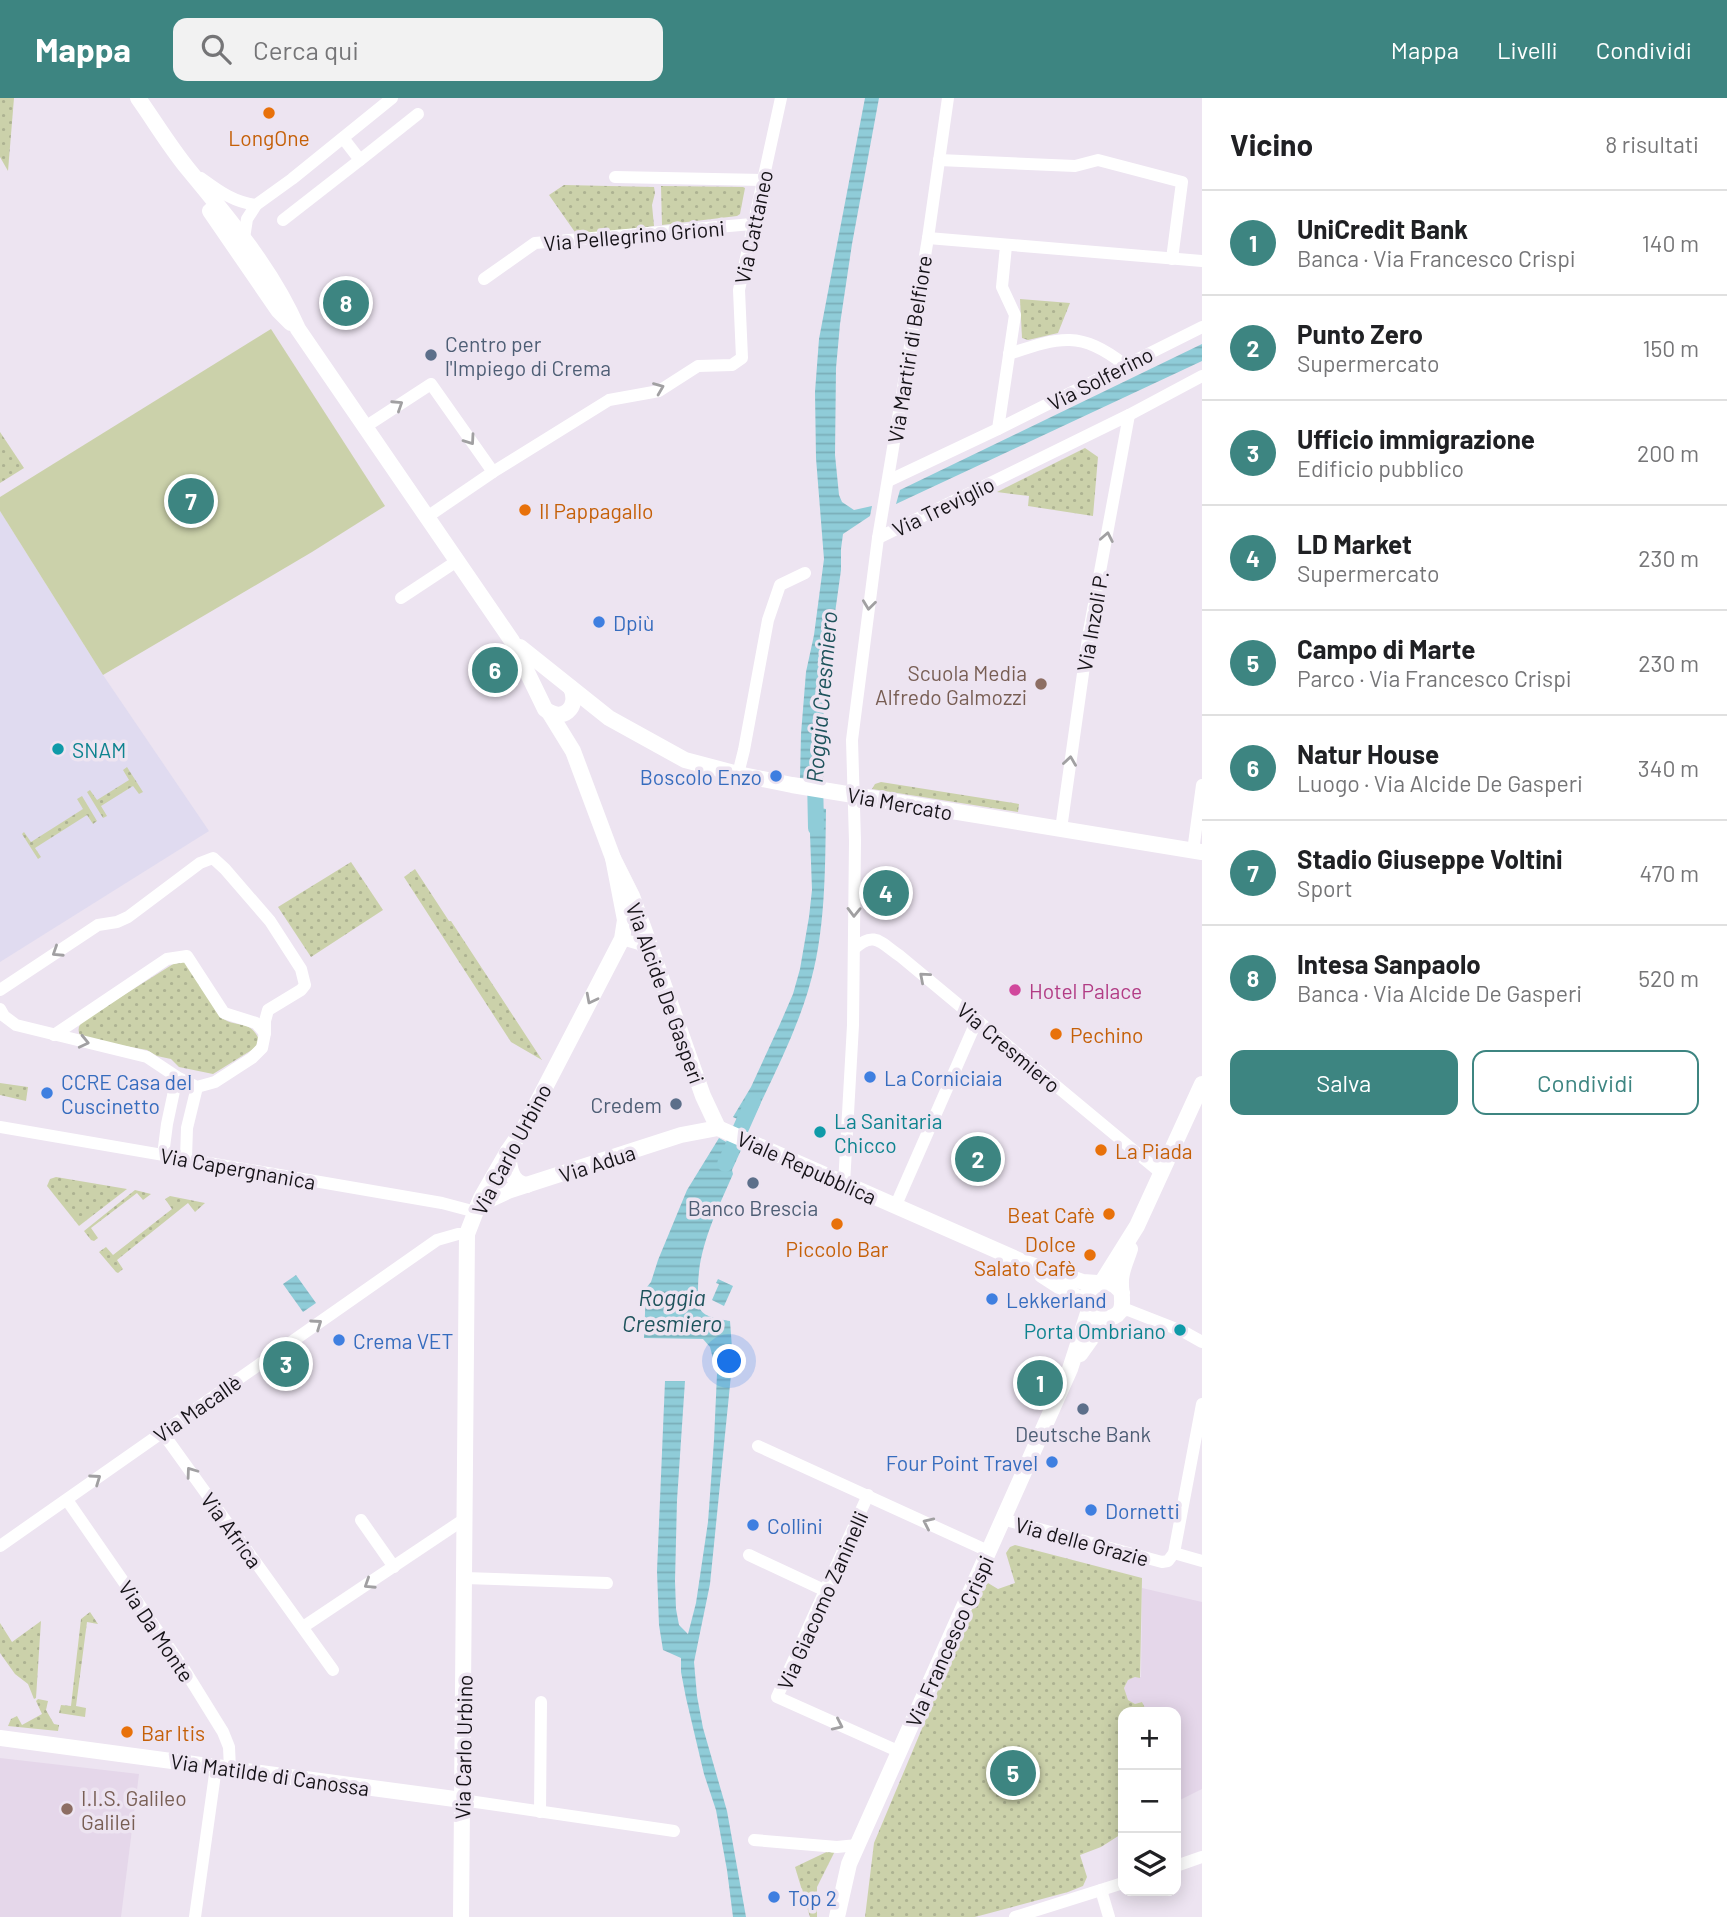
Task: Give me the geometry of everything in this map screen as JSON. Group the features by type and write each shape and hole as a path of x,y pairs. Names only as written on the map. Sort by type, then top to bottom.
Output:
{"street":[{"name":"Via Alcide De Gasperi","path":"138,98 187,168 244,238 286,301 298,329 512,641 545,705 573,751 613,858 632,896 703,1096 718,1128"},
{"path":"244,238 247,219 256,205 392,98"},
{"name":"Via Cattaneo","path":"493,472 609,400 659,391 698,366 732,365 742,358 739,290 781,98"},
{"name":"Via Martiri di Belfiore","path":"878,538 928,238 948,98"},
{"path":"283,220 418,114"},
{"path":"343,138 360,160"},
{"path":"939,160 1075,166 1098,160 1182,182 1172,259"},
{"name":"Via Alcide De Gasperi","path":"187,168 203,200 278,310 298,329"},
{"path":"187,168 227,197 256,205"},
{"path":"615,177 763,180"},
{"name":"Via Pellegrino Grioni","path":"484,279 535,243 752,224"},
{"path":"928,238 1202,261"},
{"path":"998,429 1015,315 1002,286 1006,246"},
{"name":"Via Solferino","path":"888,481 1202,327"},
{"path":"1009,354 1044,342 1076,339 1104,349 1125,365"},
{"name":"Via Treviglio","path":"844,1184 853,1025 855,827 846,793 878,538 1201,379"},
{"path":"365,427 431,384 493,472 427,517"},
{"name":"Via Inzoli P.","path":"1061,829 1089,631 1129,415"},
{"path":"401,598 457,561"},
{"path":"738,774 768,620 780,584 805,573"},
{"name":"Via Alcide De Gasperi","path":"512,641 567,685"},
{"path":"553,682 567,685 575,697 569,711 560,715 545,705 542,693 553,682"},
{"name":"Via Mercato","path":"567,685 609,718 685,760 738,774 1197,851"},
{"name":"Via Alcide De Gasperi","path":"569,711 573,751"},
{"name":"Via Mercato","path":"569,711 609,718"},
{"path":"1197,851 1202,785"},
{"path":"0,990 98,926 117,922 128,916 200,863 214,858 270,921 302,969 305,985 268,1010 262,1048 252,1058 215,1082 197,1087 146,1057 16,1025 4,1016 0,1009"},
{"name":"Via Alcide De Gasperi","path":"613,858 625,920 622,939"},
{"path":"622,939 634,942 651,953"},
{"name":"Via Carlo Urbino","path":"461,1917 467,1234 477,1209 508,1151 524,1128 622,939"},
{"name":"Via Cresmiero","path":"854,949 863,940 870,939 878,941 900,956 1161,1173"},
{"path":"54,1035 167,958 187,956 224,1013 256,1023 265,1034"},
{"name":"Viale Repubblica","path":"895,1207 976,1020"},
{"path":"163,1154 177,1077"},
{"path":"1120,1311 1123,1299 1121,1280 1137,1226 1202,1084"},
{"path":"186,1158 187,1128 197,1087"},
{"path":"681,1135 699,1118 703,1096"},
{"name":"Via Capergnanica","path":"0,1127 477,1209"},
{"name":"Viale Repubblica","path":"718,1128 1023,1262 1083,1282 1099,1283"},
{"name":"Via Adua","path":"477,1209 508,1191 681,1135 718,1128"},
{"path":"508,1151 514,1178 518,1183 527,1185"},
{"path":"1070,1369 1088,1307 1088,1292 1099,1283 1137,1226"},
{"name":"Via Macallè","path":"0,1546 437,1240 467,1234"},
{"name":"Viale Repubblica","path":"1023,1262 1078,1297 1088,1307"},
{"path":"1099,1283 1114,1284 1122,1293"},
{"path":"1088,1307 1098,1318 1105,1319 1128,1310 1180,1330 1202,1342"},
{"path":"1070,1369 1105,1319"},
{"name":"Via Francesco Crispi","path":"837,1917 849,1864 857,1845 1070,1369"},
{"name":"Via delle Grazie","path":"1002,1519 1162,1562 1168,1561 1174,1553 1202,1404"},
{"name":"Via Africa","path":"162,1432 333,1670"},
{"path":"758,1446 988,1551"},
{"name":"Via Giacomo Zaninelli","path":"868,1495 777,1697 900,1752"},
{"name":"Via Da Monte","path":"67,1500 184,1669 223,1732 229,1747 195,1917"},
{"path":"303,1627 466,1518"},
{"path":"361,1520 394,1567"},
{"path":"1174,1553 1202,1561"},
{"path":"749,1555 826,1591"},
{"path":"465,1578 607,1583"},
{"path":"540,1812 541,1702"},
{"name":"Via Matilde di Canossa","path":"0,1738 674,1831"},
{"path":"754,1840 837,1847 857,1845"},
{"path":"1181,1864 1202,1857"},
{"path":"1015,1917 1118,1885"},
{"path":"1101,1890 1110,1917"}],"shaded area":[{"path":"0,511 103,675 209,831 0,962"},
{"path":"1142,1588 1202,1602 1202,1789 1181,1800 1181,1707 1144,1707 1142,1702 1135,1704 1128,1700 1124,1688 1128,1680 1141,1677"},
{"name":"I.I.S. Galileo Galilei","path":"0,1758 139,1774 121,1917 0,1917"}],"green space":[{"path":"0,98 14,98 8,171 0,157"},
{"path":"564,185 654,187 654,226 577,235 549,195"},
{"path":"661,186 745,188 740,214 737,216 662,225"},
{"path":"1020,299 1070,303 1058,333 1028,340 1022,338"},
{"path":"271,329 385,506 103,675 0,511 0,497"},
{"path":"0,432 24,468 0,483"},
{"path":"1085,448 1098,457 1093,516 1028,506 1029,496 997,492"},
{"path":"127,767 143,792 139,794 133,786 101,806 107,816 103,818 87,792 90,790 97,800 129,780 123,770"},
{"path":"881,782 1019,804 1018,812 872,789 875,784"},
{"path":"82,796 97,821 93,824 87,815 35,848 41,857 38,859 22,834 24,832 31,842 83,809 77,799"},
{"path":"351,862 383,910 311,957 278,907"},
{"path":"415,869 542,1060 511,1042 404,877"},
{"path":"178,961 185,961 220,1016 246,1026 255,1033 259,1040 255,1048 213,1074 179,1067 171,1059 157,1056 147,1050 80,1036 79,1027 84,1020"},
{"path":"0,1083 28,1087 26,1101 0,1095"},
{"path":"56,1177 127,1189 79,1226 47,1186 50,1179"},
{"path":"135,1190 151,1194 143,1200 137,1193 91,1228 98,1238 91,1240 84,1231"},
{"path":"170,1196 205,1203 195,1212 188,1203 117,1260 123,1269 116,1272 99,1252 106,1247 113,1255 172,1209 165,1199"},
{"path":"1015,1545 1142,1578 1140,1678 1128,1680 1124,1688 1128,1700 1135,1704 1142,1702 1144,1707 1118,1707 1118,1836 1101,1847 1080,1855 1087,1877 1083,1886 1068,1892 975,1917 865,1917 874,1843 978,1595 988,1583 998,1589 1015,1583 1006,1553"},
{"path":"90,1612 98,1624 87,1622 76,1706 86,1708 85,1717 59,1713 61,1705 71,1706 81,1619"},
{"path":"41,1621 34,1699 28,1684 15,1674 0,1653 0,1623 12,1642"},
{"path":"36,1701 48,1701 46,1710 54,1724 59,1725 58,1731 8,1726 11,1719 17,1716 22,1725 42,1714"},
{"path":"837,1847 817,1887 817,1917 810,1917 795,1867"}],"water":[{"name":"Roggia Cresmiero","path":"865,98 879,98 840,324 836,368 835,455 842,502 854,510 872,506 870,516 843,534 822,731 824,781 800,778 806,672 824,559 816,458 815,392 819,339"},
{"path":"1202,344 1202,361 896,504 900,490"},
{"name":"Roggia Cresmiero","path":"809,806 826,809 823,901 814,969 796,1025 750,1125 733,1117 751,1087 780,1024 800,969 812,890"},
{"name":"Roggia Cresmiero","path":"719,1138 741,1150 701,1258 698,1304 705,1314 730,1321 731,1375 710,1584 694,1662 703,1728 727,1811 746,1917 733,1917 716,1810 704,1774 686,1698 681,1658 663,1650 659,1625 657,1571 665,1381 685,1381 675,1581 679,1625 688,1634 696,1603 708,1522 717,1374 710,1347 703,1339 644,1338 646,1288 651,1282 687,1190"},
{"path":"296,1275 316,1303 303,1312 283,1284"},
{"path":"718,1279 733,1286 724,1306 712,1300 719,1284 716,1283"}],"waterway":[{"name":"Roggia Cresmiero","path":"815,777 816,828"},
{"name":"Roggia Cresmiero","path":"725,1164 753,1101"}],"place":[{"name":"LongOne","path":"269,113"},
{"name":"Intesa Sanpaolo","path":"346,303"},
{"name":"Centro per l'Impiego di Crema","path":"431,355"},
{"name":"Stadio Giuseppe Voltini","path":"191,501"},
{"name":"Il Pappagallo","path":"525,510"},
{"name":"Dpiù","path":"599,622"},
{"name":"Natur House","path":"495,670"},
{"name":"Scuola Media Alfredo Galmozzi","path":"1041,684"},
{"name":"SNAM","path":"58,749"},
{"name":"Boscolo Enzo","path":"776,776"},
{"name":"LD Market","path":"886,893"},
{"name":"Hotel Palace","path":"1015,990"},
{"name":"Pechino","path":"1056,1034"},
{"name":"La Corniciaia","path":"870,1077"},
{"name":"CCRE Casa del Cuscinetto","path":"47,1093"},
{"name":"Credem","path":"676,1104"},
{"name":"La Sanitaria Chicco","path":"820,1132"},
{"name":"La Piada","path":"1101,1150"},
{"name":"Punto Zero","path":"978,1159"},
{"name":"Banco Brescia","path":"753,1183"},
{"name":"Beat Cafè","path":"1109,1214"},
{"name":"Piccolo Bar","path":"837,1224"},
{"name":"Dolce Salato Cafè","path":"1090,1255"},
{"name":"Lekkerland","path":"992,1299"},
{"name":"Porta Ombriano","path":"1180,1330"},
{"name":"Crema VET","path":"339,1340"},
{"name":"Ufficio immigrazione","path":"286,1364"},
{"name":"UniCredit Bank","path":"1040,1383"},
{"name":"Deutsche Bank","path":"1083,1409"},
{"name":"Four Point Travel","path":"1052,1462"},
{"name":"Dornetti","path":"1091,1510"},
{"name":"Collini","path":"753,1525"},
{"name":"Bar Itis","path":"127,1732"},
{"name":"Campo di Marte","path":"1013,1773"},
{"name":"I.I.S. Galileo Galilei","path":"67,1809"},
{"name":"Top 2","path":"774,1897"}]}
